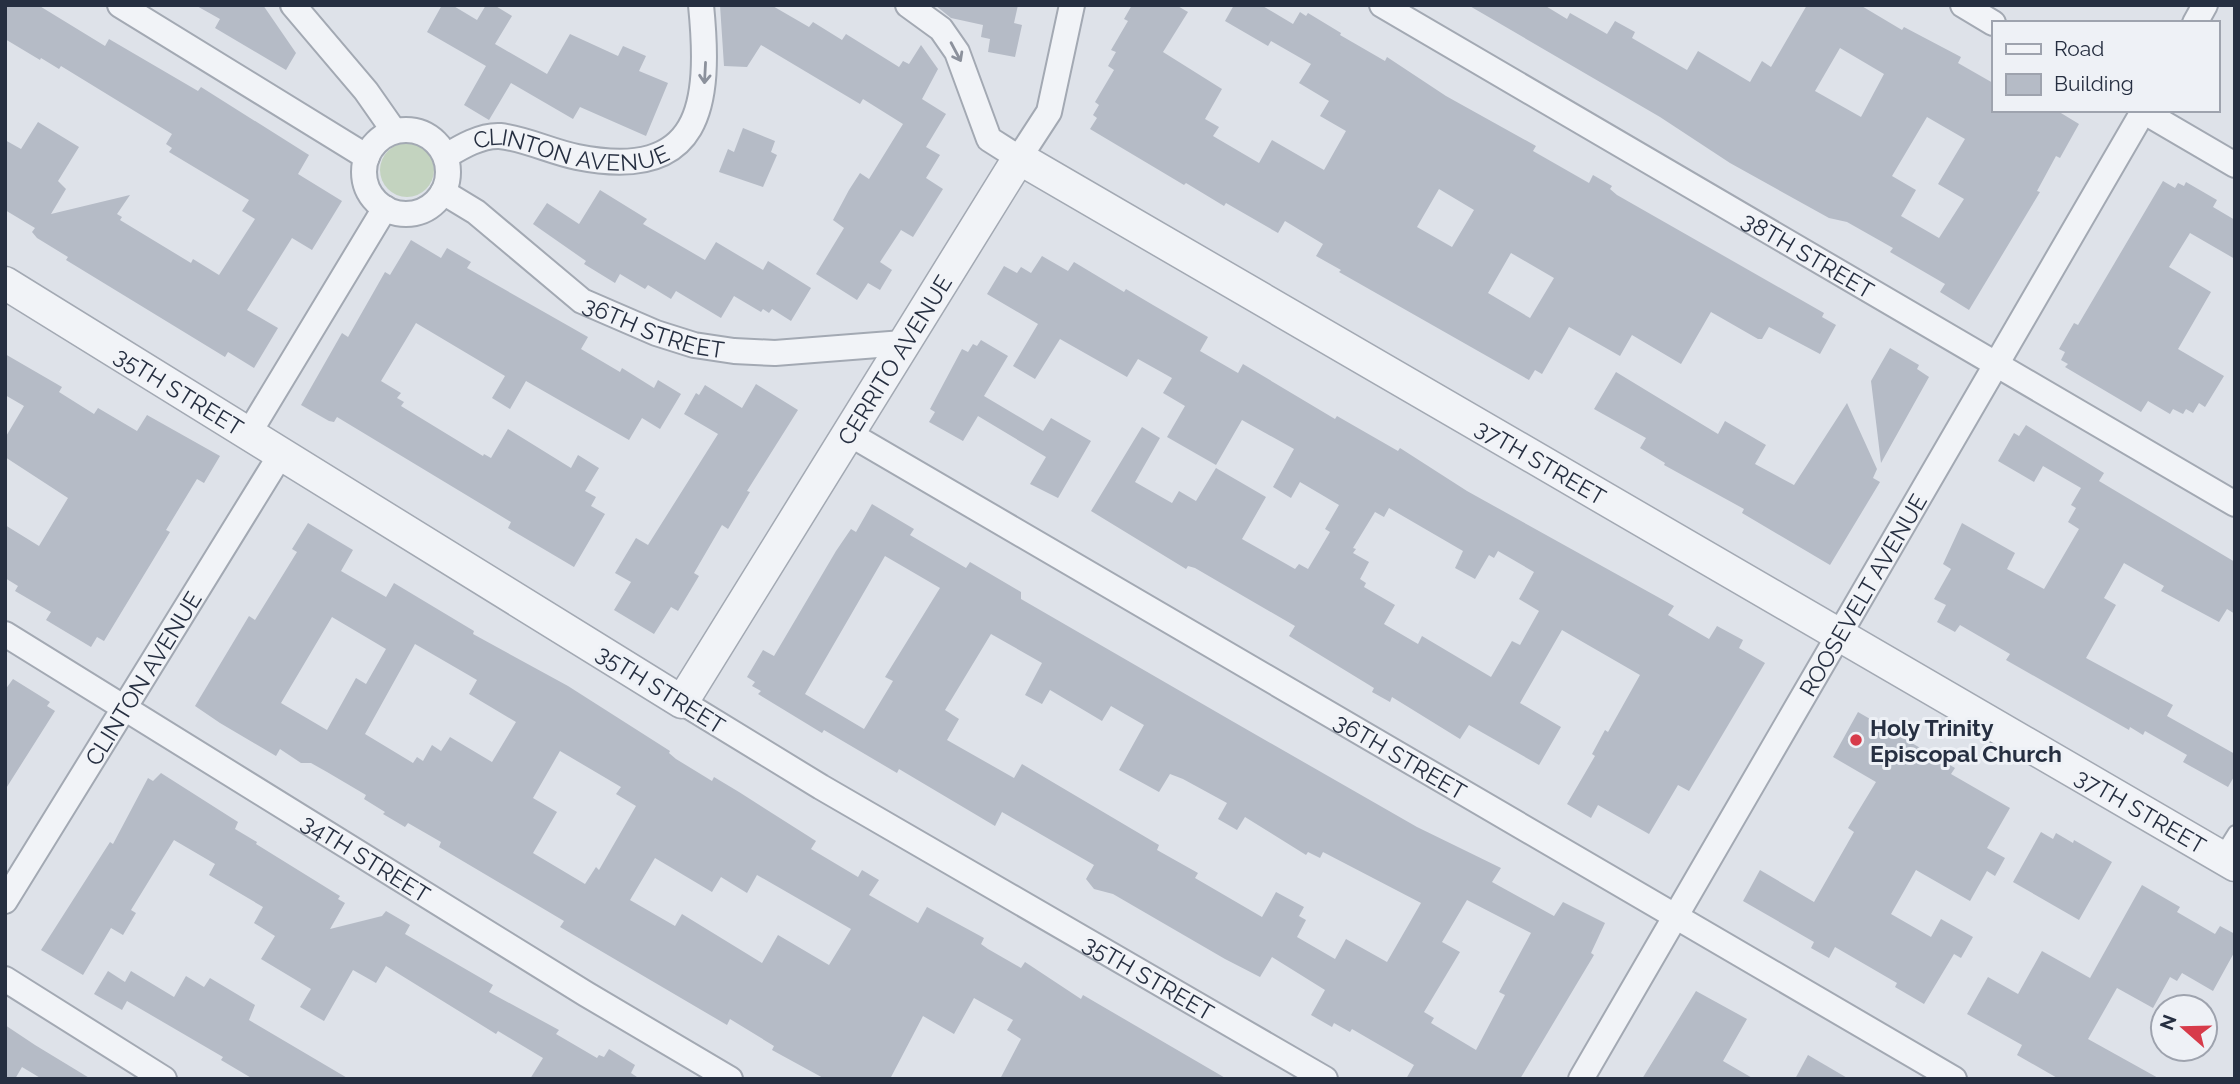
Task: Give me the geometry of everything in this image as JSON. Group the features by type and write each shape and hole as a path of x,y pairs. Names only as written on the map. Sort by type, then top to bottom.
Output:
{"street":[{"path":"120,5 367,157"},
{"path":"293,5 366,91 394,131"},
{"name":"CLINTON AVENUE","path":"446,156 470,142 499,136 599,161 653,156 676,146 692,127 702,102 705,46 701,5"},
{"name":"37TH STREET","path":"908,5 941,29 957,52 989,139 1019,159 1840,634 2230,851"},
{"name":"CERRITO AVENUE","path":"682,702 1049,112 1072,5"},
{"name":"38TH STREET","path":"1382,5 2235,504"},
{"path":"1964,5 1992,22"},
{"path":"2196,21 2205,5"},
{"name":"ROOSEVELT AVENUE","path":"1581,1079 2142,112"},
{"path":"2145,112 2235,164"},
{"path":"413,130 427,134 446,156 449,174 443,192 434,204 417,213 398,213 385,208 368,190 364,176 367,157 381,138 394,131 413,130"},
{"name":"36TH STREET","path":"443,192 475,212 582,301 656,333 694,345 775,353 903,344"},
{"path":"248,433 385,208"},
{"name":"35TH STREET","path":"5,283 821,787 1325,1079"},
{"name":"36TH STREET","path":"848,433 1954,1079"},
{"name":"CLINTON AVENUE","path":"5,901 281,454"},
{"name":"34TH STREET","path":"5,634 586,994 730,1079"},
{"path":"5,979 164,1079"}],"green space":[{"path":"407,143 426,151 434,170 426,189 407,197 388,189 380,170 388,151"}],"building":[{"path":"5,5 38,5 105,46 109,39 198,91 201,87 309,155 298,174 342,201 312,250 292,238 247,310 278,328 254,368 228,352 225,357 66,260 68,257 37,238 32,232 35,228 5,210 5,140 21,149 38,122 79,147 58,181 66,189 51,214 130,195 117,214 122,217 120,220 191,263 193,259 219,275 255,219 242,211 249,200 169,152 172,148 166,144 172,134 61,66 59,69 41,58 40,60 5,39"},
{"path":"195,5 263,5 296,53 286,70 215,28 220,19"},
{"path":"442,5 452,5 477,20 486,5 494,5 512,16 495,44 547,74 570,34 618,56 623,46 646,56 639,71 668,83 646,136 580,107 573,119 511,83 489,120 464,105 486,66 427,32"},
{"path":"720,5 771,5 809,27 813,22 842,40 846,34 899,67 903,61 909,64 921,45 938,69 922,99 946,114 926,147 940,155 926,178 943,189 913,237 901,230 880,262 892,270 880,290 868,283 857,300 816,274 844,228 833,220 849,190 860,173 869,179 903,124 863,99 860,104 761,45 747,67 724,66"},
{"path":"935,5 1018,5 1014,23 1022,25 1015,57 988,52 990,39 981,37 983,25 951,18"},
{"path":"1132,5 1176,5 1188,12 1163,52 1222,89 1205,119 1219,127 1213,136 1259,163 1272,140 1324,170 1346,131 1320,116 1329,101 1299,83 1311,64 1271,41 1268,46 1225,21 1234,5 1261,5 1293,24 1300,12 1306,16 1308,13 1341,33 1340,35 1385,61 1387,57 1446,96 1536,146 1533,151 1589,183 1593,175 1612,186 1610,189 1617,195 1824,313 1822,317 1836,325 1820,354 1769,327 1762,339 1758,339 1711,312 1681,364 1632,335 1620,356 1569,327 1542,374 1535,370 1529,380 1339,272 1341,270 1316,256 1323,244 1285,221 1278,233 1226,203 1224,206 1186,183 1184,185 1090,129 1097,118 1093,115 1099,105 1095,102 1114,70 1108,66 1116,52 1111,50 1128,21 1124,19","holes":["1439,189 1474,210 1452,247 1417,227","1511,253 1554,278 1530,318 1488,293"]},
{"path":"1468,5 1544,5 1567,19 1570,13 1607,34 1615,21 1635,32 1632,38 1687,70 1698,51 1750,82 1762,61 1771,67 1807,5 1860,5 1902,30 1904,27 1961,57 1958,63 1992,82 1992,112 2059,112 2079,124 2060,158 2056,156 2037,191 2040,192 1969,310 1940,292 1945,284 1890,252 1893,248 1847,222 1829,218 1730,163 1660,117","holes":["1840,48 1884,74 1861,117 1815,91","1927,117 1965,139 1938,184 1964,199 1939,238 1901,216 1916,190 1892,176"]},
{"path":"743,128 775,141 771,152 777,155 763,187 719,172 728,149 734,152"},
{"path":"2163,181 2175,188 2178,183 2184,186 2186,182 2217,200 2213,207 2235,220 2235,259 2190,233 2169,267 2211,292 2178,349 2224,376 2205,407 2199,403 2193,413 2186,409 2183,414 2173,409 2170,414 2148,401 2141,412 2065,367 2068,364 2061,360 2065,352 2059,349 2074,323 2078,325"},
{"path":"600,190 647,219 643,224 705,260 716,242 763,270 768,261 811,288 791,321 772,309 769,313 763,309 761,312 734,296 721,318 676,291 671,299 648,285 645,289 620,274 615,283 584,264 586,261 533,224 547,203 579,224"},
{"path":"411,240 441,258 447,248 471,262 467,268 588,337 581,349 620,372 622,368 654,388 658,380 681,394 660,429 642,418 629,440 526,381 510,409 492,398 505,376 416,323 381,381 401,393 397,398 404,402 401,406 483,456 484,454 491,458 508,429 571,468 578,455 599,468 585,491 596,497 591,506 605,514 574,567 508,528 511,522 337,417 334,422 329,421 301,405 342,333 348,337 385,272 390,275"},
{"path":"1042,256 1068,271 1074,262 1208,337 1200,351 1238,373 1243,364 1335,419 1337,416 1398,451 1400,448 1467,491 1674,606 1668,615 1709,639 1717,626 1743,640 1739,648 1765,663 1689,791 1678,785 1649,834 1598,805 1591,818 1567,804 1595,756 1592,754 1605,730 1608,732 1640,675 1562,630 1520,703 1561,727 1539,765 1469,725 1460,739 1392,697 1390,702 1372,692 1374,688 1289,636 1295,626 1195,568 1188,566 1186,569 1091,511 1142,427 1160,438 1135,482 1172,503 1179,491 1196,501 1216,468 1266,497 1242,539 1295,569 1299,564 1308,569 1330,532 1325,529 1339,505 1300,482 1291,498 1273,487 1294,449 1242,420 1216,465 1167,437 1185,406 1163,393 1172,378 1138,359 1127,377 1060,339 1035,379 1013,366 1038,324 987,294 1004,266 1017,273 1021,267 1031,273","holes":["1389,508 1463,551 1455,568 1475,579 1489,555 1494,558 1498,551 1534,572 1519,599 1539,611 1520,645 1512,641 1491,677 1422,636 1418,644 1384,624 1395,605 1364,587 1366,583 1360,579 1369,562 1353,553 1356,549 1353,548 1375,512 1384,517"]},
{"path":"981,340 1008,356 984,396 1043,431 1051,418 1091,441 1058,498 1030,484 1046,457 978,416 963,441 929,422 935,412 930,409 962,349 968,352 973,344 977,346"},
{"path":"1890,348 1919,365 1917,369 1929,377 1881,463 1871,381"},
{"path":"5,354 62,387 59,392 94,414 98,408 137,431 147,415 220,456 204,483 197,479 166,530 170,532 104,641 97,637 91,647 46,620 51,612 15,591 18,586 5,578 5,525 39,546 68,498 5,457 5,438 24,406 5,395"},
{"path":"1616,372 1718,434 1725,421 1766,445 1755,464 1794,485 1847,403 1877,469 1873,478 1880,482 1830,565 1742,513 1744,509 1664,465 1665,463 1640,448 1646,438 1594,409"},
{"path":"756,384 798,410 747,491 750,492 728,529 722,525 694,573 699,576 678,611 671,607 654,634 614,610 631,582 615,573 636,538 648,545 718,434 684,414 696,393 699,395 705,385 742,408"},
{"path":"2026,425 2104,473 2099,481 2235,562 2235,614 2227,609 2219,622 2161,591 2164,586 2124,563 2104,598 2116,605 2086,658 2173,705 2167,716 2235,754 2235,775 2228,787 2183,762 2187,755 2145,731 2143,735 2130,727 2129,730 2006,660 2010,654 1960,625 1955,632 1937,622 1946,605 1934,599 1951,569 1943,564 1962,523 2015,553 2007,569 2044,589 2079,529 2068,522 2076,508 2071,505 2081,488 2043,466 2034,482 1998,461 2014,433 2019,436"},
{"path":"872,504 914,529 910,535 966,568 970,562 1021,592 1021,599 1232,721 1417,827 1501,868 1492,882 1554,916 1563,902 1605,923 1591,953 1594,955 1520,1079 1406,1079 1414,1065 1352,1029 1350,1032 1334,1023 1332,1027 1311,1015 1325,990 1272,957 1260,977 1113,894 1094,889 1086,879 1094,865 1002,812 995,826 899,769 897,773 824,730 822,733 758,694 761,691 752,686 755,682 747,677 763,650 774,656 836,551 851,529 856,532","holes":["885,556 940,588 885,677 893,681 864,729 805,694","991,634 1042,663 1025,695 1042,704 1050,690 1102,721 1111,706 1144,725 1119,770 1159,792 1170,774 1183,779 1227,803 1218,819 1237,830 1245,817 1306,855 1308,852 1320,858 1323,852 1421,903 1387,962 1346,939 1335,959 1297,937 1306,920 1299,916 1304,907 1276,892 1262,917 1195,878 1198,873 1157,850 1159,845 1022,764 1014,778 947,740 959,719 945,710","1467,900 1531,933 1499,992 1505,995 1476,1050 1431,1023 1434,1018 1424,1012 1460,952 1442,942"]},
{"path":"308,523 353,550 341,571 386,597 394,583 474,631 473,634 568,686 670,751 676,759 712,781 714,777 816,841 811,849 858,877 862,870 879,880 869,895 918,923 927,907 984,938 981,944 1021,968 1025,962 1081,999 1083,995 1227,1079 1000,1079 1021,1039 1007,1030 1013,1020 974,998 954,1034 923,1016 890,1079 825,1079 772,1050 774,1046 730,1019 727,1025 560,927 564,921 439,847 441,842 408,823 405,827 383,814 385,812 364,799 366,795 311,763 301,763 280,749 276,756 195,706 249,616 255,620 297,552 292,549","holes":["332,617 386,649 366,684 356,678 327,730 281,703","415,644 477,680 469,694 516,722 492,762 450,737 441,751 432,745 423,761 417,757 413,763 365,734","560,751 621,787 616,794 636,806 599,870 596,867 585,884 533,853 557,812 533,798","655,858 712,892 721,877 747,893 757,875 851,929 829,965 778,935 762,963 682,914 675,926 630,900"]},
{"path":"13,679 50,702 47,706 55,711 5,790 5,690"},
{"path":"1858,712 1955,768 1951,774 2010,808 1987,848 2005,858 1995,876 1987,871 1970,901 1916,870 1891,914 1931,937 1941,919 1973,937 1961,958 1954,954 1924,1004 1895,987 1897,983 1835,947 1829,958 1811,948 1814,942 1743,901 1760,870 1814,902 1854,832 1848,828 1876,782 1833,757"},
{"path":"161,773 238,822 235,829 257,842 256,844 340,896 338,899 345,903 330,929 382,916 386,911 410,925 405,934 493,985 489,992 559,1030 556,1034 597,1058 599,1055 604,1057 609,1049 635,1065 631,1073 640,1079 530,1079 543,1058 498,1031 496,1034 386,966 376,983 353,970 324,1021 300,1007 311,989 261,959 275,936 254,923 263,907 209,875 215,864 174,840 131,910 136,913 123,935 111,928 83,975 41,950 110,842 113,844 148,778 153,781"},
{"path":"2041,832 2053,839 2056,833 2073,843 2074,840 2112,862 2079,920 2013,882"},
{"path":"2142,885 2180,907 2177,912 2215,934 2220,926 2235,934 2235,951 2213,991 2182,973 2177,981 2170,977 2161,993 2149,993 2149,1006 2117,988 2088,1039 2160,1079 2059,1079 2017,1055 2022,1045 1967,1014 1988,977 2018,994 2042,951 2090,978"},
{"path":"108,971 125,982 131,971 174,997 186,976 204,987 210,978 255,1005 249,1020 349,1079 253,1079 221,1060 223,1057 127,1001 122,1010 94,994"},
{"path":"1696,991 1747,1019 1723,1061 1754,1079 1642,1079"},
{"path":"5,1025 91,1079 42,1079 22,1067 15,1079 5,1079"},
{"path":"1808,1055 1849,1079 1795,1079"}],"place":[{"name":"Holy Trinity Episcopal Church","path":"1856,740"}]}
